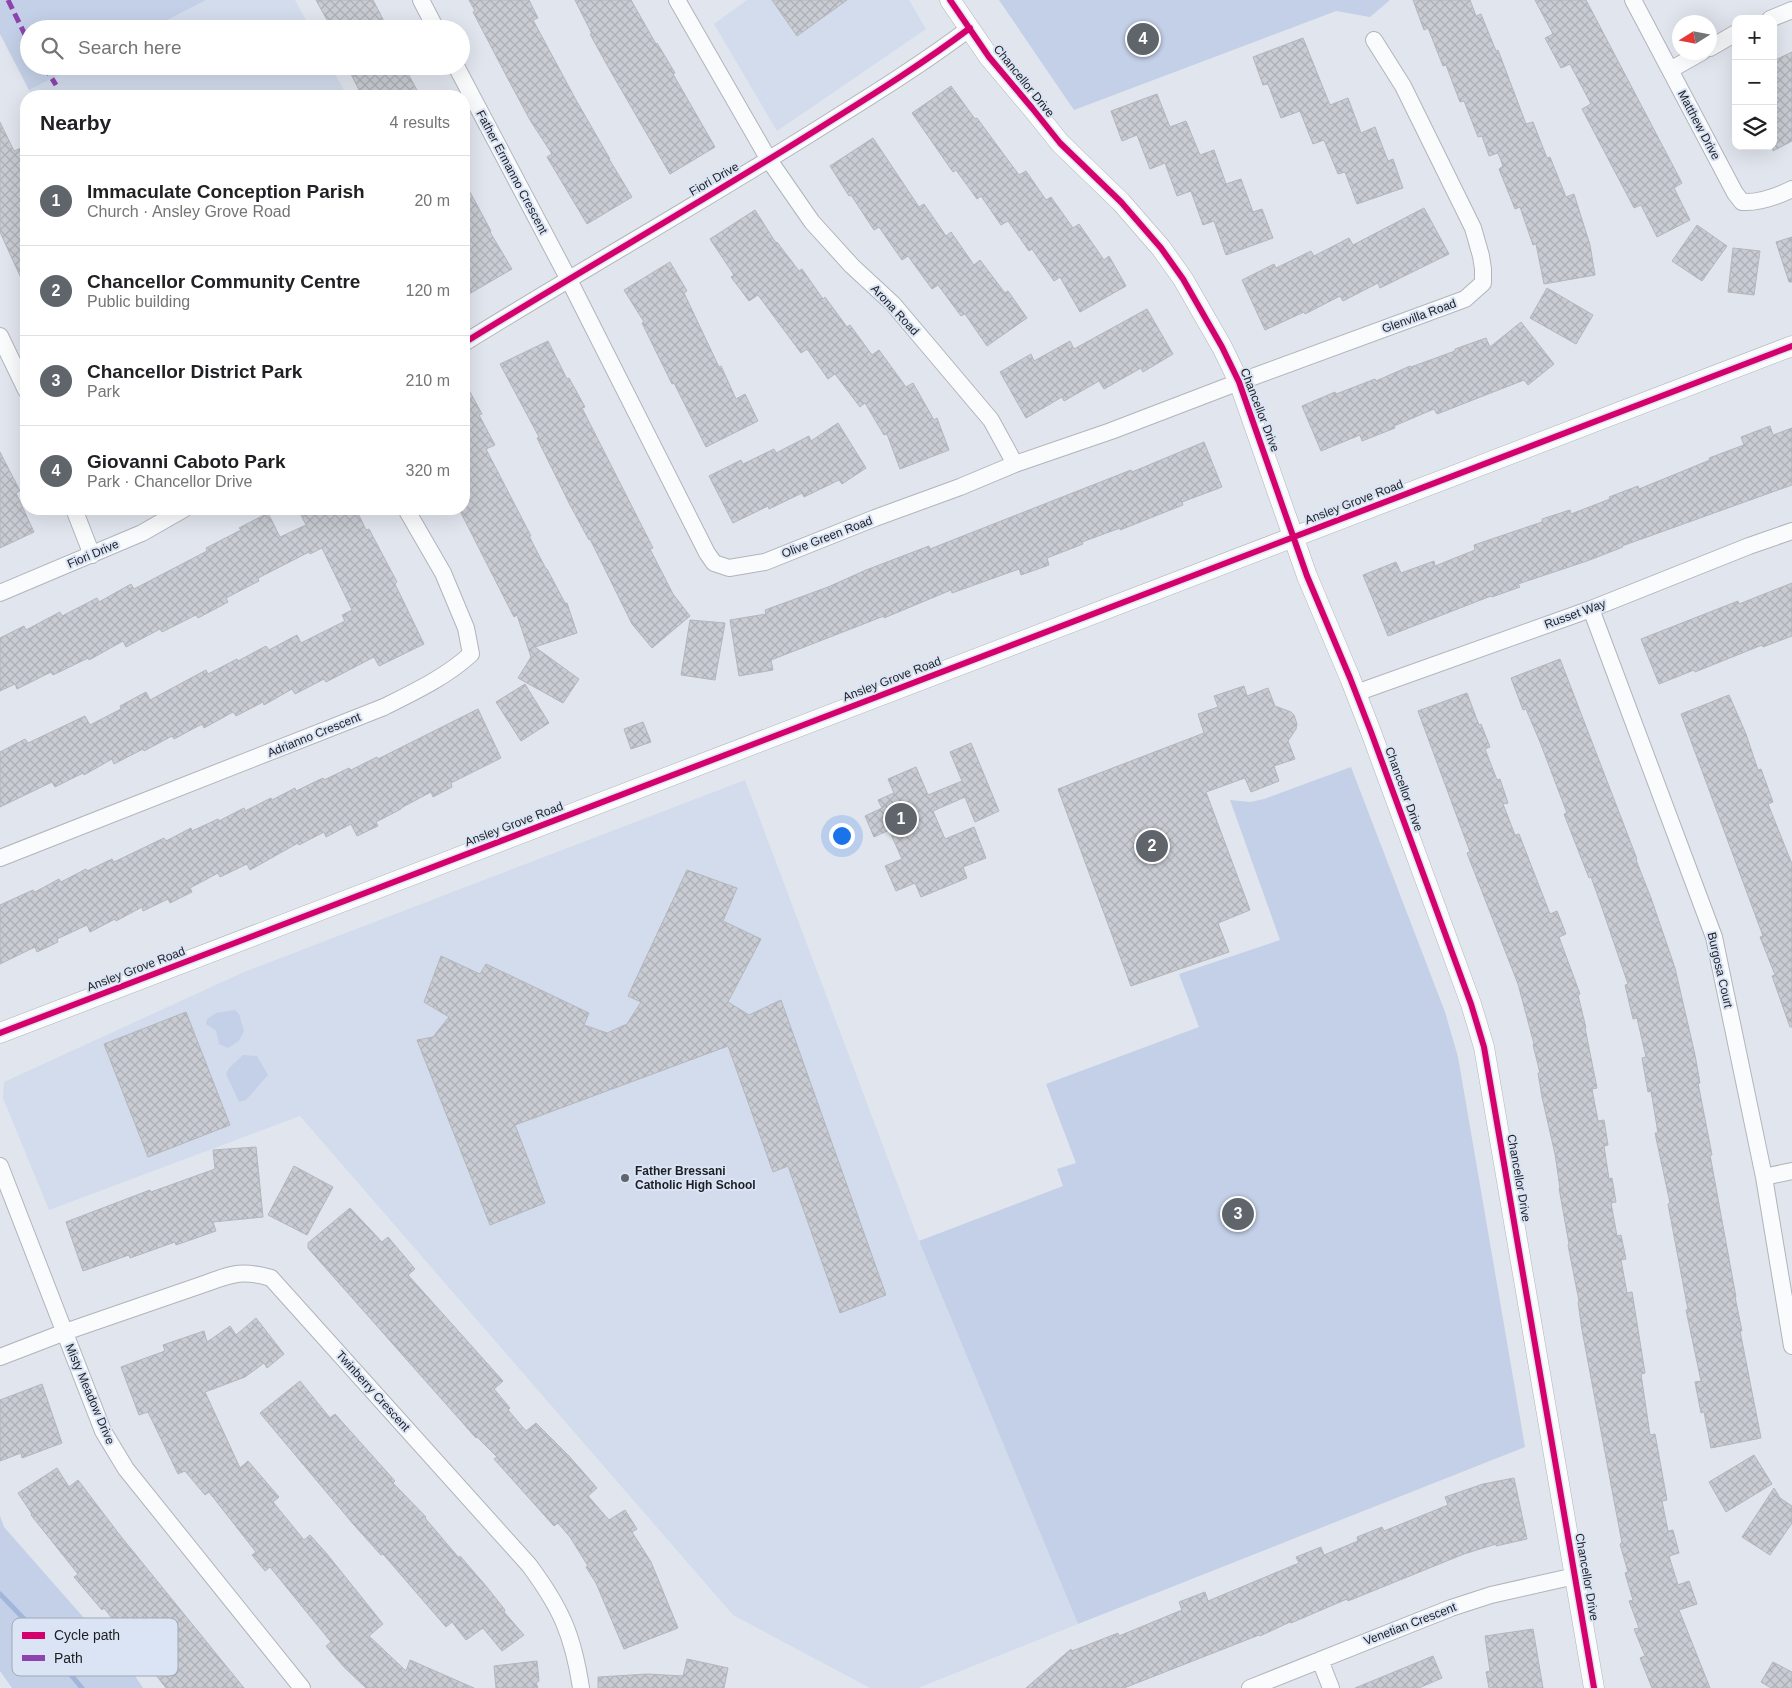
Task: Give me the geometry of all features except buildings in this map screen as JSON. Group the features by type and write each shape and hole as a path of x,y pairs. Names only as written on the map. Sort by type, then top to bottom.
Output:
{"street":[{"path":"421,0 431,20"},
{"path":"677,0 769,160"},
{"name":"Chancellor Drive","path":"950,0 989,57 1060,144 1121,202 1161,248 1202,311 1239,382 1307,576 1356,693 1471,1004 1484,1047 1594,1688"},
{"name":"Matthew Drive","path":"1633,0 1691,112 1735,193 1742,202 1755,203 1778,196 1792,189"},
{"path":"1777,16 1792,10"},
{"name":"Fiori Drive","path":"470,339 568,278 769,160 932,56 970,28"},
{"path":"1717,44 1732,35"},
{"name":"Glenvilla Road","path":"1239,382 1464,299 1483,283 1481,256 1473,228 1403,86 1374,40"},
{"path":"1670,70 1688,60"},
{"name":"Father Ermanno Crescent","path":"461,75 469,90"},
{"name":"Father Ermanno Crescent","path":"470,92 568,278"},
{"name":"Arona Road","path":"769,160 812,222 852,266 893,304 991,420 1015,464"},
{"name":"Olive Green Road","path":"568,278 707,553 714,563 728,568 765,562 1015,464 1111,431 1239,382"},
{"path":"0,336 20,378"},
{"name":"Ansley Grove Road","path":"0,1033 1792,346"},
{"path":"76,515 92,555"},
{"name":"Fiori Drive","path":"0,593 142,533 174,515"},
{"name":"Adrianno Crescent","path":"0,858 384,707 457,667 471,654 466,628 443,573 409,515"},
{"name":"Russet Way","path":"1356,693 1591,608 1749,546 1792,532"},
{"name":"Burgosa Court","path":"1591,608 1714,937 1764,1177 1792,1346"},
{"name":"Misty Meadow Drive","path":"0,1166 103,1431 118,1458 302,1688"},
{"path":"1764,1177 1792,1171"},
{"name":"Twinberry Crescent","path":"0,1357 64,1332 230,1274 254,1272 271,1278 529,1565 560,1612 570,1635 581,1688"},
{"name":"Venetian Crescent","path":"1250,1688 1451,1608 1491,1595 1575,1576"},
{"path":"1320,1660 1331,1688"}],"shaded area":[{"path":"0,0 206,0 167,20 20,20 20,73 0,34"},
{"path":"206,0 295,0 306,20 167,20"},
{"path":"747,0 909,0 926,29 777,131 714,24"},
{"path":"999,0 1390,0 1370,17 1336,11 1074,110"},
{"path":"21,75 58,75 29,90"},
{"path":"58,75 336,75 344,90 29,90"},
{"path":"1351,767 1445,1012 1458,1057 1525,1447 1078,1624 919,1241 1063,1186 1057,1169 1076,1163 1046,1084 1199,1027 1179,974 1280,940 1230,800 1250,802 1264,799"},
{"name":"Father Bressani Catholic High School","path":"745,780 919,1241 1078,1624 918,1688 870,1688 733,1615 300,1116 49,1210 3,1098 4,1082 244,972"},
{"path":"235,1010 239,1014 244,1031 239,1041 228,1048 219,1044 216,1031 206,1024 207,1019 216,1013"},
{"path":"243,1055 257,1056 268,1075 246,1100 239,1102 226,1074 229,1068"},
{"path":"0,1516 4,1527 84,1618 12,1618 12,1676 135,1676 143,1688 12,1688 0,1671"}],"waterway":[{"path":"0,1594 23,1618"},
{"path":"72,1676 82,1688"}],"marked path":[{"path":"8,0 20,25"},
{"path":"50,75 56,85"}],"cycle path":[{"path":"950,0 989,57 1060,143 1121,202 1161,248 1183,279 1222,347 1239,382 1307,576 1371,732 1471,1004 1484,1047 1594,1688"},
{"path":"470,339 784,150 901,76 970,28"},
{"path":"0,1033 1792,346"}],"place":[{"name":"Giovanni Caboto Park","path":"1143,39"},
{"name":"Immaculate Conception Parish","path":"901,819"},
{"name":"Chancellor Community Centre","path":"1152,846"},
{"name":"Father Bressani Catholic High School","path":"625,1178"},
{"name":"Chancellor District Park","path":"1238,1214"}]}
